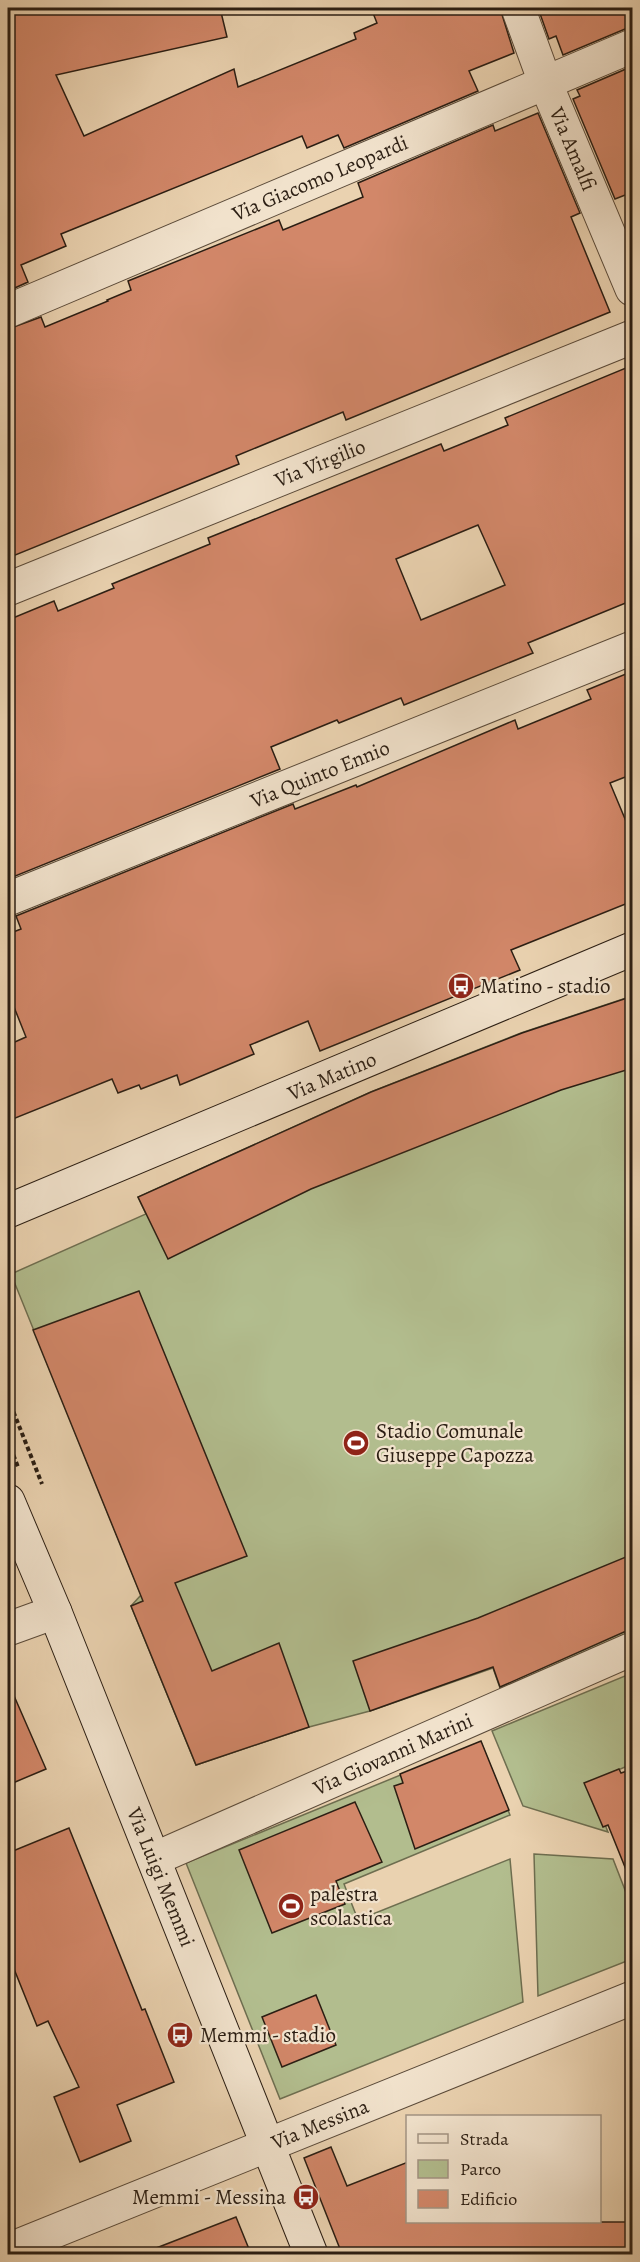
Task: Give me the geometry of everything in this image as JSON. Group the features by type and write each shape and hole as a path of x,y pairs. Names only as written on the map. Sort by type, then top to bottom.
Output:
{"street":[{"name":"Via Amalfi","path":"518,8 545,82 633,289"},
{"name":"Via Giacomo Leopardi","path":"8,311 633,46"},
{"name":"Via Virgilio","path":"8,589 633,337"},
{"name":"Via Quinto Ennio","path":"8,899 633,648"},
{"name":"Via Matino","path":"8,1224 19,1207 633,949"},
{"name":"Via Luigi Memmi","path":"8,1501 55,1612 311,2254"},
{"path":"8,1629 55,1612"},
{"name":"Via Giovanni Marini","path":"154,1859 633,1649"},
{"name":"Via Messina","path":"8,2250 633,1998"}],"green space":[{"name":"Stadio Comunale Giuseppe Capozza","path":"632,996 632,1636 500,1688 493,1668 370,1711 309,1727 196,1765 131,1606 141,1595 11,1274 146,1214 138,1197 371,1092 521,1033"},
{"path":"632,1673 632,1764 588,1783 608,1832 523,1806 492,1731"},
{"name":"palestra scolastica","path":"481,1742 510,1815 344,1884 358,1920 510,1859 523,2002 280,2099 186,1863"},
{"path":"534,1854 613,1859 632,1908 632,1959 538,1996"}],"building":[{"path":"8,8 220,8 227,37 56,75 84,136 234,69 238,87 356,39 354,33 377,23 371,8 500,8 514,53 469,71 478,91 344,148 338,135 307,148 302,136 61,234 66,246 21,265 28,282 8,291"},
{"path":"538,8 626,8 633,28 625,29 563,55 556,36 549,39"},
{"path":"633,66 633,192 615,199 573,99 580,96 577,90"},
{"path":"538,113 580,213 571,217 610,312 346,420 343,412 236,456 239,464 8,558 8,329 41,317 45,327 131,290 128,281 279,220 283,230 363,197 358,183 493,125 495,131"},
{"path":"633,365 633,600 528,643 533,653 404,705 401,698 339,723 337,720 271,747 280,769 8,879 8,620 54,601 58,611 114,588 112,584 210,544 208,538 441,444 444,451 508,425 505,418","holes":["478,525 505,585 421,620 396,559"]},
{"path":"633,671 633,774 610,783 633,838 633,901 511,950 520,970 320,1051 308,1021 250,1045 254,1054 180,1085 177,1075 141,1089 139,1085 118,1093 112,1079 8,1121 8,1045 26,1037 8,992 8,934 21,929 16,916 293,804 295,809 356,785 357,787 515,720 518,729 591,699 587,690"},
{"path":"633,996 633,1068 561,1090 311,1189 168,1259 138,1197 371,1092 522,1033"},
{"path":"139,1291 247,1556 175,1583 212,1671 279,1643 309,1727 196,1765 131,1606 143,1601 33,1330"},
{"path":"633,1554 633,1631 624,1632 500,1687 493,1667 370,1711 353,1661 478,1618"},
{"path":"8,1682 46,1769 8,1785"},
{"path":"481,1741 509,1810 415,1849 394,1786 403,1783 400,1774"},
{"path":"619,1769 621,1773 633,1769 633,1881 631,1882 608,1825 603,1827 584,1783"},
{"path":"355,1802 382,1862 336,1881 345,1904 272,1933 239,1850"},
{"path":"69,1828 142,2010 145,2009 174,2082 117,2105 131,2141 80,2162 54,2097 79,2087 48,2021 37,2026 8,1954 8,1853"},
{"path":"316,1995 336,2045 282,2067 262,2017"},
{"path":"331,2147 347,2186 406,2163 406,2223 633,2222 633,2254 342,2254 304,2158"},
{"path":"236,2217 251,2254 147,2254 146,2252"}],"place":[{"name":"Matino - stadio","path":"461,986"},
{"name":"Stadio Comunale Giuseppe Capozza","path":"356,1443"},
{"name":"palestra scolastica","path":"291,1906"},
{"name":"Memmi - stadio","path":"180,2035"},
{"name":"Memmi - Messina","path":"306,2197"}]}
